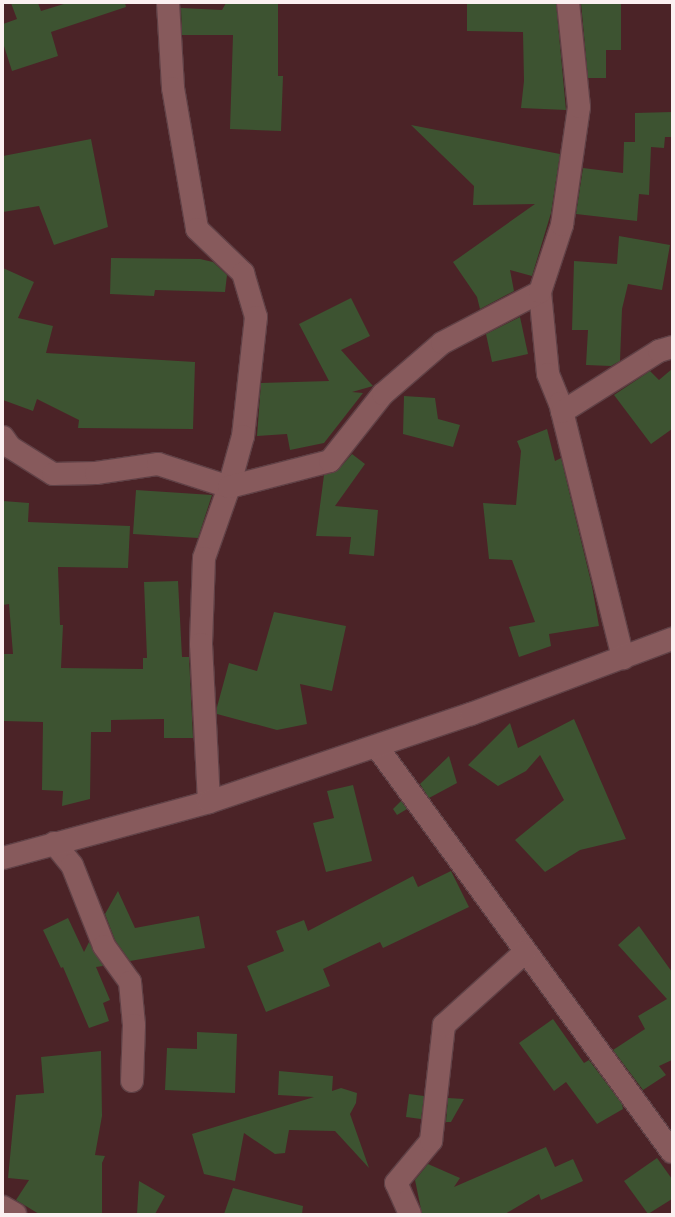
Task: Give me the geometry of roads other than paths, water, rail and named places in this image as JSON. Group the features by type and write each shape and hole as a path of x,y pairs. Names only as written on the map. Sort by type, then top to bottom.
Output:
{"street":[{"path":"168,3 172,88 197,229 243,273 256,318 243,436 229,487 204,558 201,644 209,802"},
{"path":"568,3 579,107 562,225 540,292 548,374 562,412 623,658"},
{"path":"3,437 10,447 53,474 96,473 158,464 229,487 330,460 383,394 442,343 540,292"},
{"path":"562,412 659,351 672,347"},
{"path":"3,858 209,802 377,747 672,640"},
{"path":"377,747 672,1152"},
{"path":"54,843 72,865 104,946 130,982 134,1025 132,1081"},
{"path":"410,1214 396,1183 431,1141 444,1025 526,952"},
{"path":"3,1207 15,1214"}]}
